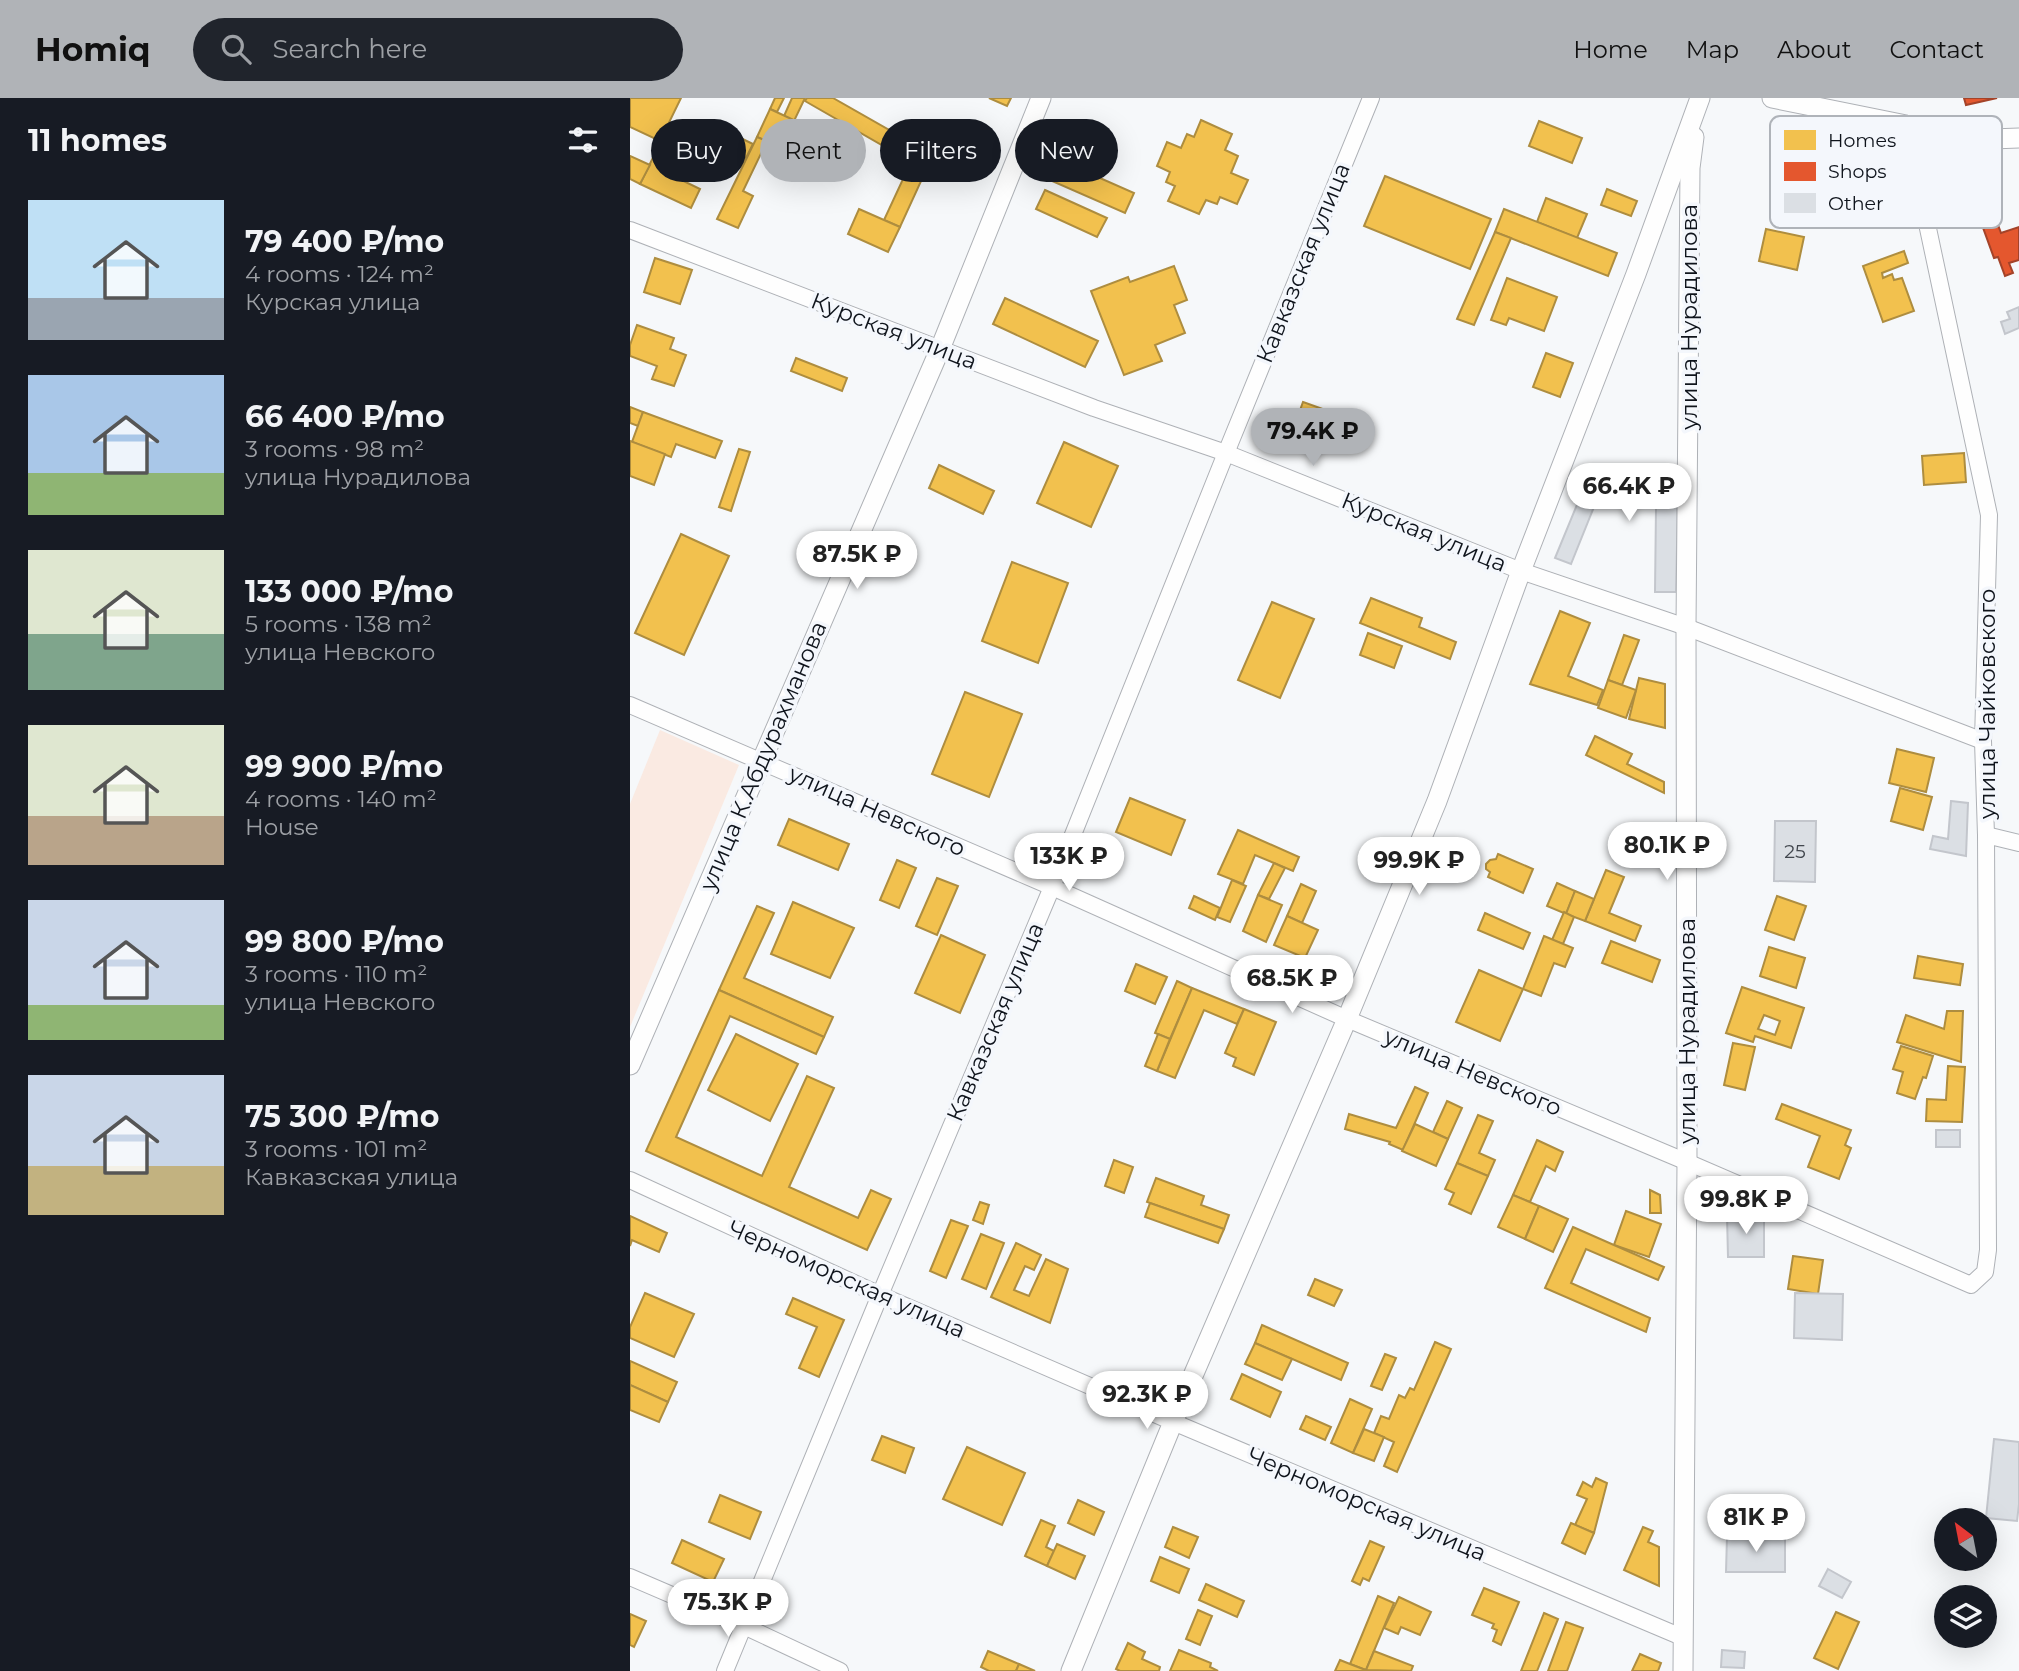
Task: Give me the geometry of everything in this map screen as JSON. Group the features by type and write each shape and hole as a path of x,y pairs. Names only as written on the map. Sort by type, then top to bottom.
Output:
{"street":[{"name":"улица К.Абдурахманова","path":"630,1065 940,349 1041,98"},
{"name":"Кавказская улица","path":"725,1671 1052,887 1371,98"},
{"path":"1072,1671 1173,1422 1347,1019 1437,801 1521,571 1701,98"},
{"name":"улица Нурадилова","path":"1683,1671 1690,168 1701,98"},
{"path":"1772,98 1861,116"},
{"name":"улица Чайковского","path":"1928,228 1989,515 1983,741 1988,1250 1985,1272 1971,1286"},
{"name":"Курская улица","path":"630,230 1094,408 1226,453 1521,571 1686,627 1983,741"},
{"name":"улица Невского","path":"630,705 1052,887 1347,1019 1687,1162 1971,1286"},
{"path":"1986,835 2019,843"},
{"name":"Черноморская улица","path":"630,1180 880,1295 1684,1638"},
{"path":"630,1577 840,1671"}],"shaded area":[{"path":"660,730 739,765 630,1027 630,804"}],"building: Homes":[{"path":"630,98 681,98 671,119 651,119 651,137 630,127"},
{"path":"775,98 784,98 777,112 770,109"},
{"path":"792,98 805,98 795,119 784,116"},
{"path":"807,98 833,98 880,125 880,144 866,136 866,119 836,119 805,101"},
{"path":"989,98 1011,98 1007,106"},
{"path":"770,109 792,119 765,119"},
{"path":"1201,120 1232,134 1225,150 1238,156 1231,173 1248,180 1237,204 1220,197 1217,204 1206,200 1199,214 1168,201 1175,186 1166,182 1170,172 1157,166 1167,142 1181,148 1187,134 1194,137"},
{"path":"1539,121 1582,138 1572,163 1529,146"},
{"path":"757,137 760,138 760,156 743,191 753,196 738,228 717,219 735,182 746,182 746,160"},
{"path":"746,141 753,144 746,158"},
{"path":"630,156 650,165 640,184 630,179"},
{"path":"651,162 651,182 686,182 700,189 691,208 640,184"},
{"path":"1385,176 1491,219 1470,269 1364,226"},
{"path":"902,182 921,182 900,227 884,220"},
{"path":"1054,182 1109,182 1134,193 1125,213"},
{"path":"1607,189 1637,201 1631,216 1601,205"},
{"path":"1045,190 1107,218 1097,237 1036,209"},
{"path":"1546,198 1587,214 1577,238 1537,222"},
{"path":"859,209 900,227 888,252 848,234"},
{"path":"1504,209 1617,253 1608,276 1495,232"},
{"path":"1766,229 1804,237 1797,270 1759,261"},
{"path":"1495,232 1511,238 1474,325 1457,319"},
{"path":"1904,251 1908,263 1882,273 1883,278 1892,274 1894,280 1902,278 1914,311 1883,322 1863,266"},
{"path":"655,258 692,270 680,304 644,292"},
{"path":"1174,266 1187,300 1174,305 1185,333 1155,345 1162,361 1124,375 1091,291 1128,277 1130,282"},
{"path":"1507,278 1557,297 1544,331 1509,318 1506,325 1491,320"},
{"path":"1005,298 1098,341 1085,367 993,324"},
{"path":"637,325 674,338 670,349 686,355 674,386 652,379 657,366 630,356 630,345"},
{"path":"1546,353 1573,363 1560,397 1533,387"},
{"path":"796,358 847,378 842,391 791,371"},
{"path":"1303,402 1337,414 1324,450 1290,438"},
{"path":"630,407 643,412 638,426 630,423"},
{"path":"643,412 722,441 715,458 676,444 671,457 632,442"},
{"path":"630,441 665,454 654,485 630,476"},
{"path":"1064,442 1118,466 1091,527 1037,503"},
{"path":"739,449 750,452 731,511 719,507"},
{"path":"1964,453 1966,482 1924,485 1922,456"},
{"path":"939,465 994,491 983,514 929,488"},
{"path":"681,534 729,556 684,655 635,633"},
{"path":"1012,562 1068,583 1038,663 982,641"},
{"path":"1371,598 1422,618 1419,627 1456,642 1450,659 1360,623"},
{"path":"1272,602 1314,619 1280,698 1238,680"},
{"path":"1560,611 1590,623 1568,676 1603,690 1597,705 1530,684"},
{"path":"1368,633 1402,646 1394,668 1360,655"},
{"path":"1624,635 1639,640 1622,685 1608,680"},
{"path":"1639,678 1665,684 1665,728 1629,719"},
{"path":"1608,680 1636,690 1626,718 1598,708"},
{"path":"965,692 1022,714 989,797 932,774"},
{"path":"1595,736 1632,754 1627,764 1664,782 1664,793 1586,755"},
{"path":"1897,749 1934,758 1926,792 1889,783"},
{"path":"1900,788 1932,797 1923,830 1891,821"},
{"path":"1130,798 1185,820 1171,855 1116,832"},
{"path":"789,819 849,844 838,870 778,845"},
{"path":"1238,830 1299,857 1293,871 1255,855 1243,884 1218,874"},
{"path":"1498,854 1533,869 1523,893 1488,877 1490,872 1486,869 1486,864 1496,859"},
{"path":"897,860 916,868 899,908 880,900"},
{"path":"1274,863 1285,868 1269,899 1258,895"},
{"path":"1606,870 1624,877 1609,913 1641,926 1635,941 1585,921"},
{"path":"937,878 958,886 937,935 916,926"},
{"path":"1232,880 1246,886 1230,922 1217,917"},
{"path":"1557,883 1575,891 1566,914 1547,906"},
{"path":"1301,884 1316,891 1302,923 1287,916"},
{"path":"1575,891 1594,899 1585,921 1566,914"},
{"path":"1258,895 1282,905 1266,942 1243,931"},
{"path":"1194,896 1220,908 1215,920 1189,908"},
{"path":"1777,896 1806,906 1794,940 1765,930"},
{"path":"793,902 854,928 830,978 771,954"},
{"path":"757,906 774,913 744,978 833,1017 824,1037 719,990"},
{"path":"1564,912 1574,917 1563,944 1552,940"},
{"path":"1485,913 1530,933 1523,949 1478,930"},
{"path":"1287,916 1318,930 1305,958 1274,945"},
{"path":"941,935 985,955 960,1013 915,993"},
{"path":"1544,936 1573,948 1565,967 1554,963 1541,996 1523,989"},
{"path":"1611,941 1660,960 1652,982 1602,963"},
{"path":"1769,947 1805,958 1796,988 1760,976"},
{"path":"1918,956 1963,964 1960,985 1914,978"},
{"path":"1136,964 1167,977 1155,1004 1125,991"},
{"path":"1479,970 1523,989 1500,1041 1456,1022"},
{"path":"1177,981 1192,988 1170,1039 1155,1033"},
{"path":"1742,987 1804,1008 1791,1048 1755,1036 1753,1042 1726,1033","holes":["1764,1015 1780,1021 1775,1035 1758,1029"]},
{"path":"1192,988 1244,1009 1237,1024 1204,1010 1175,1078 1157,1071"},
{"path":"719,990 824,1037 816,1054 730,1016 676,1137 762,1176 807,1076 834,1088 789,1187 858,1218 871,1190 891,1199 867,1250 646,1151"},
{"path":"1244,1009 1276,1022 1254,1075 1233,1066 1236,1058 1225,1053"},
{"path":"1947,1011 1963,1011 1961,1062 1897,1042 1906,1015 1944,1029"},
{"path":"736,1034 798,1064 770,1121 708,1090"},
{"path":"1158,1034 1170,1039 1157,1071 1145,1066"},
{"path":"1733,1043 1755,1047 1745,1090 1724,1085"},
{"path":"1901,1046 1933,1056 1915,1099 1897,1093 1903,1072 1893,1069"},
{"path":"1948,1066 1965,1067 1962,1122 1926,1121 1927,1099 1946,1100"},
{"path":"1415,1087 1428,1093 1403,1150 1389,1144 1390,1142 1345,1129 1349,1114 1396,1128"},
{"path":"1447,1101 1462,1108 1448,1139 1433,1132"},
{"path":"1782,1104 1851,1130 1845,1145 1851,1148 1839,1179 1808,1167 1820,1136 1776,1119"},
{"path":"1478,1115 1493,1121 1479,1153 1495,1160 1488,1176 1457,1163"},
{"path":"1415,1124 1448,1139 1436,1166 1402,1151"},
{"path":"1537,1140 1563,1152 1555,1171 1546,1166 1530,1202 1513,1195"},
{"path":"1114,1160 1133,1167 1124,1193 1105,1186"},
{"path":"1457,1163 1488,1176 1471,1214 1449,1204 1454,1193 1445,1189"},
{"path":"1156,1178 1204,1196 1201,1205 1229,1215 1224,1229 1147,1202"},
{"path":"1650,1190 1660,1195 1661,1213 1650,1213"},
{"path":"1513,1195 1539,1206 1525,1239 1498,1227"},
{"path":"980,1202 989,1205 983,1224 973,1220"},
{"path":"1150,1203 1224,1229 1218,1243 1145,1217"},
{"path":"1539,1206 1568,1219 1553,1252 1525,1239"},
{"path":"1626,1211 1661,1224 1649,1257 1614,1245"},
{"path":"630,1216 667,1233 659,1252 632,1240 630,1246"},
{"path":"951,1220 968,1226 946,1278 930,1271"},
{"path":"1573,1227 1664,1267 1658,1280 1586,1249 1571,1283 1650,1318 1646,1332 1545,1288"},
{"path":"981,1234 1004,1243 986,1289 962,1279"},
{"path":"1016,1243 1041,1255 1034,1270 1025,1266 1014,1290 1029,1296 1046,1259 1068,1269 1050,1323 991,1297"},
{"path":"1793,1256 1823,1260 1818,1294 1788,1289"},
{"path":"1315,1279 1342,1290 1334,1306 1308,1295"},
{"path":"645,1293 694,1314 674,1357 630,1338 630,1327"},
{"path":"793,1298 844,1320 819,1377 799,1368 817,1327 786,1314"},
{"path":"1262,1325 1348,1363 1341,1380 1255,1343"},
{"path":"1435,1342 1451,1349 1397,1472 1384,1466 1394,1442 1374,1433 1381,1416 1389,1419 1399,1395 1405,1398 1410,1388 1414,1390"},
{"path":"1255,1343 1292,1359 1282,1380 1245,1364"},
{"path":"1385,1354 1396,1358 1382,1390 1371,1386"},
{"path":"630,1361 677,1382 668,1402 630,1385"},
{"path":"1242,1374 1281,1392 1270,1417 1231,1399"},
{"path":"630,1385 668,1402 659,1422 630,1410"},
{"path":"1350,1399 1372,1409 1353,1453 1331,1443"},
{"path":"1306,1416 1331,1427 1325,1440 1300,1429"},
{"path":"1364,1429 1384,1437 1374,1461 1353,1453"},
{"path":"882,1436 914,1448 905,1473 872,1460"},
{"path":"967,1447 1025,1473 1002,1525 943,1499"},
{"path":"1596,1478 1607,1483 1594,1533 1575,1525 1587,1499 1577,1495 1583,1482 1592,1487"},
{"path":"720,1495 761,1512 750,1539 709,1522"},
{"path":"1078,1500 1104,1512 1094,1535 1068,1523"},
{"path":"1041,1520 1055,1526 1046,1547 1054,1551 1047,1566 1025,1556"},
{"path":"1571,1523 1594,1533 1585,1554 1562,1543"},
{"path":"1173,1527 1198,1537 1189,1558 1165,1547"},
{"path":"1643,1527 1653,1531 1648,1542 1659,1547 1659,1586 1624,1570"},
{"path":"682,1540 724,1559 713,1582 672,1563"},
{"path":"1370,1541 1384,1547 1369,1581 1363,1578 1360,1585 1352,1581"},
{"path":"1057,1544 1085,1556 1075,1579 1047,1566"},
{"path":"1160,1557 1189,1569 1179,1593 1151,1581"},
{"path":"1206,1584 1244,1601 1237,1617 1199,1600"},
{"path":"1484,1588 1519,1602 1501,1645 1493,1641 1497,1630 1492,1628 1494,1624 1472,1615"},
{"path":"1378,1596 1394,1603 1366,1670 1350,1664"},
{"path":"1399,1597 1431,1612 1420,1635 1401,1627 1398,1634 1384,1628"},
{"path":"1198,1610 1212,1616 1200,1645 1186,1639"},
{"path":"1836,1612 1859,1622 1838,1669 1814,1658"},
{"path":"1544,1613 1558,1619 1537,1671 1521,1671"},
{"path":"630,1614 646,1621 634,1647 630,1645"},
{"path":"1566,1622 1583,1628 1567,1671 1548,1671"},
{"path":"1128,1643 1145,1652 1142,1659 1160,1667 1159,1671 1116,1669"},
{"path":"1179,1650 1211,1663 1210,1667 1218,1671 1170,1671"},
{"path":"988,1651 1019,1664 1016,1671 989,1671 981,1667"},
{"path":"1374,1651 1413,1666 1411,1671 1366,1670"},
{"path":"1640,1654 1661,1663 1658,1671 1632,1671"},
{"path":"1340,1660 1350,1664 1368,1671 1335,1671"},
{"path":"1019,1664 1035,1671 1016,1671"}],"building: Shops":[{"path":"1964,98 1997,98 1966,105"},
{"path":"2019,227 2019,260 2009,263 2013,273 2005,276 1998,257 1994,258 1983,228 1999,228 2001,233"}],"building: Other":[{"path":"2019,307 2019,328 2005,334 2001,322 2010,319 2007,312"},
{"path":"1593,466 1678,499 1676,592 1655,592 1656,508 1602,487 1571,564 1555,558"},
{"path":"1951,801 1968,803 1966,856 1930,849 1933,836 1948,839"},
{"path":"1775,821 1816,821 1815,882 1774,881"},
{"path":"1936,1130 1960,1130 1960,1147 1936,1147"},
{"path":"1727,1216 1764,1216 1764,1257 1728,1257"},
{"path":"1795,1293 1843,1294 1842,1340 1794,1338"},
{"path":"1994,1439 2019,1442 2017,1521 1997,1519 1997,1508 1987,1508"},
{"path":"1727,1536 1785,1536 1785,1572 1726,1572"},
{"path":"1828,1569 1851,1582 1842,1598 1819,1586"},
{"path":"1722,1650 1745,1652 1744,1668 1721,1667"}]}
